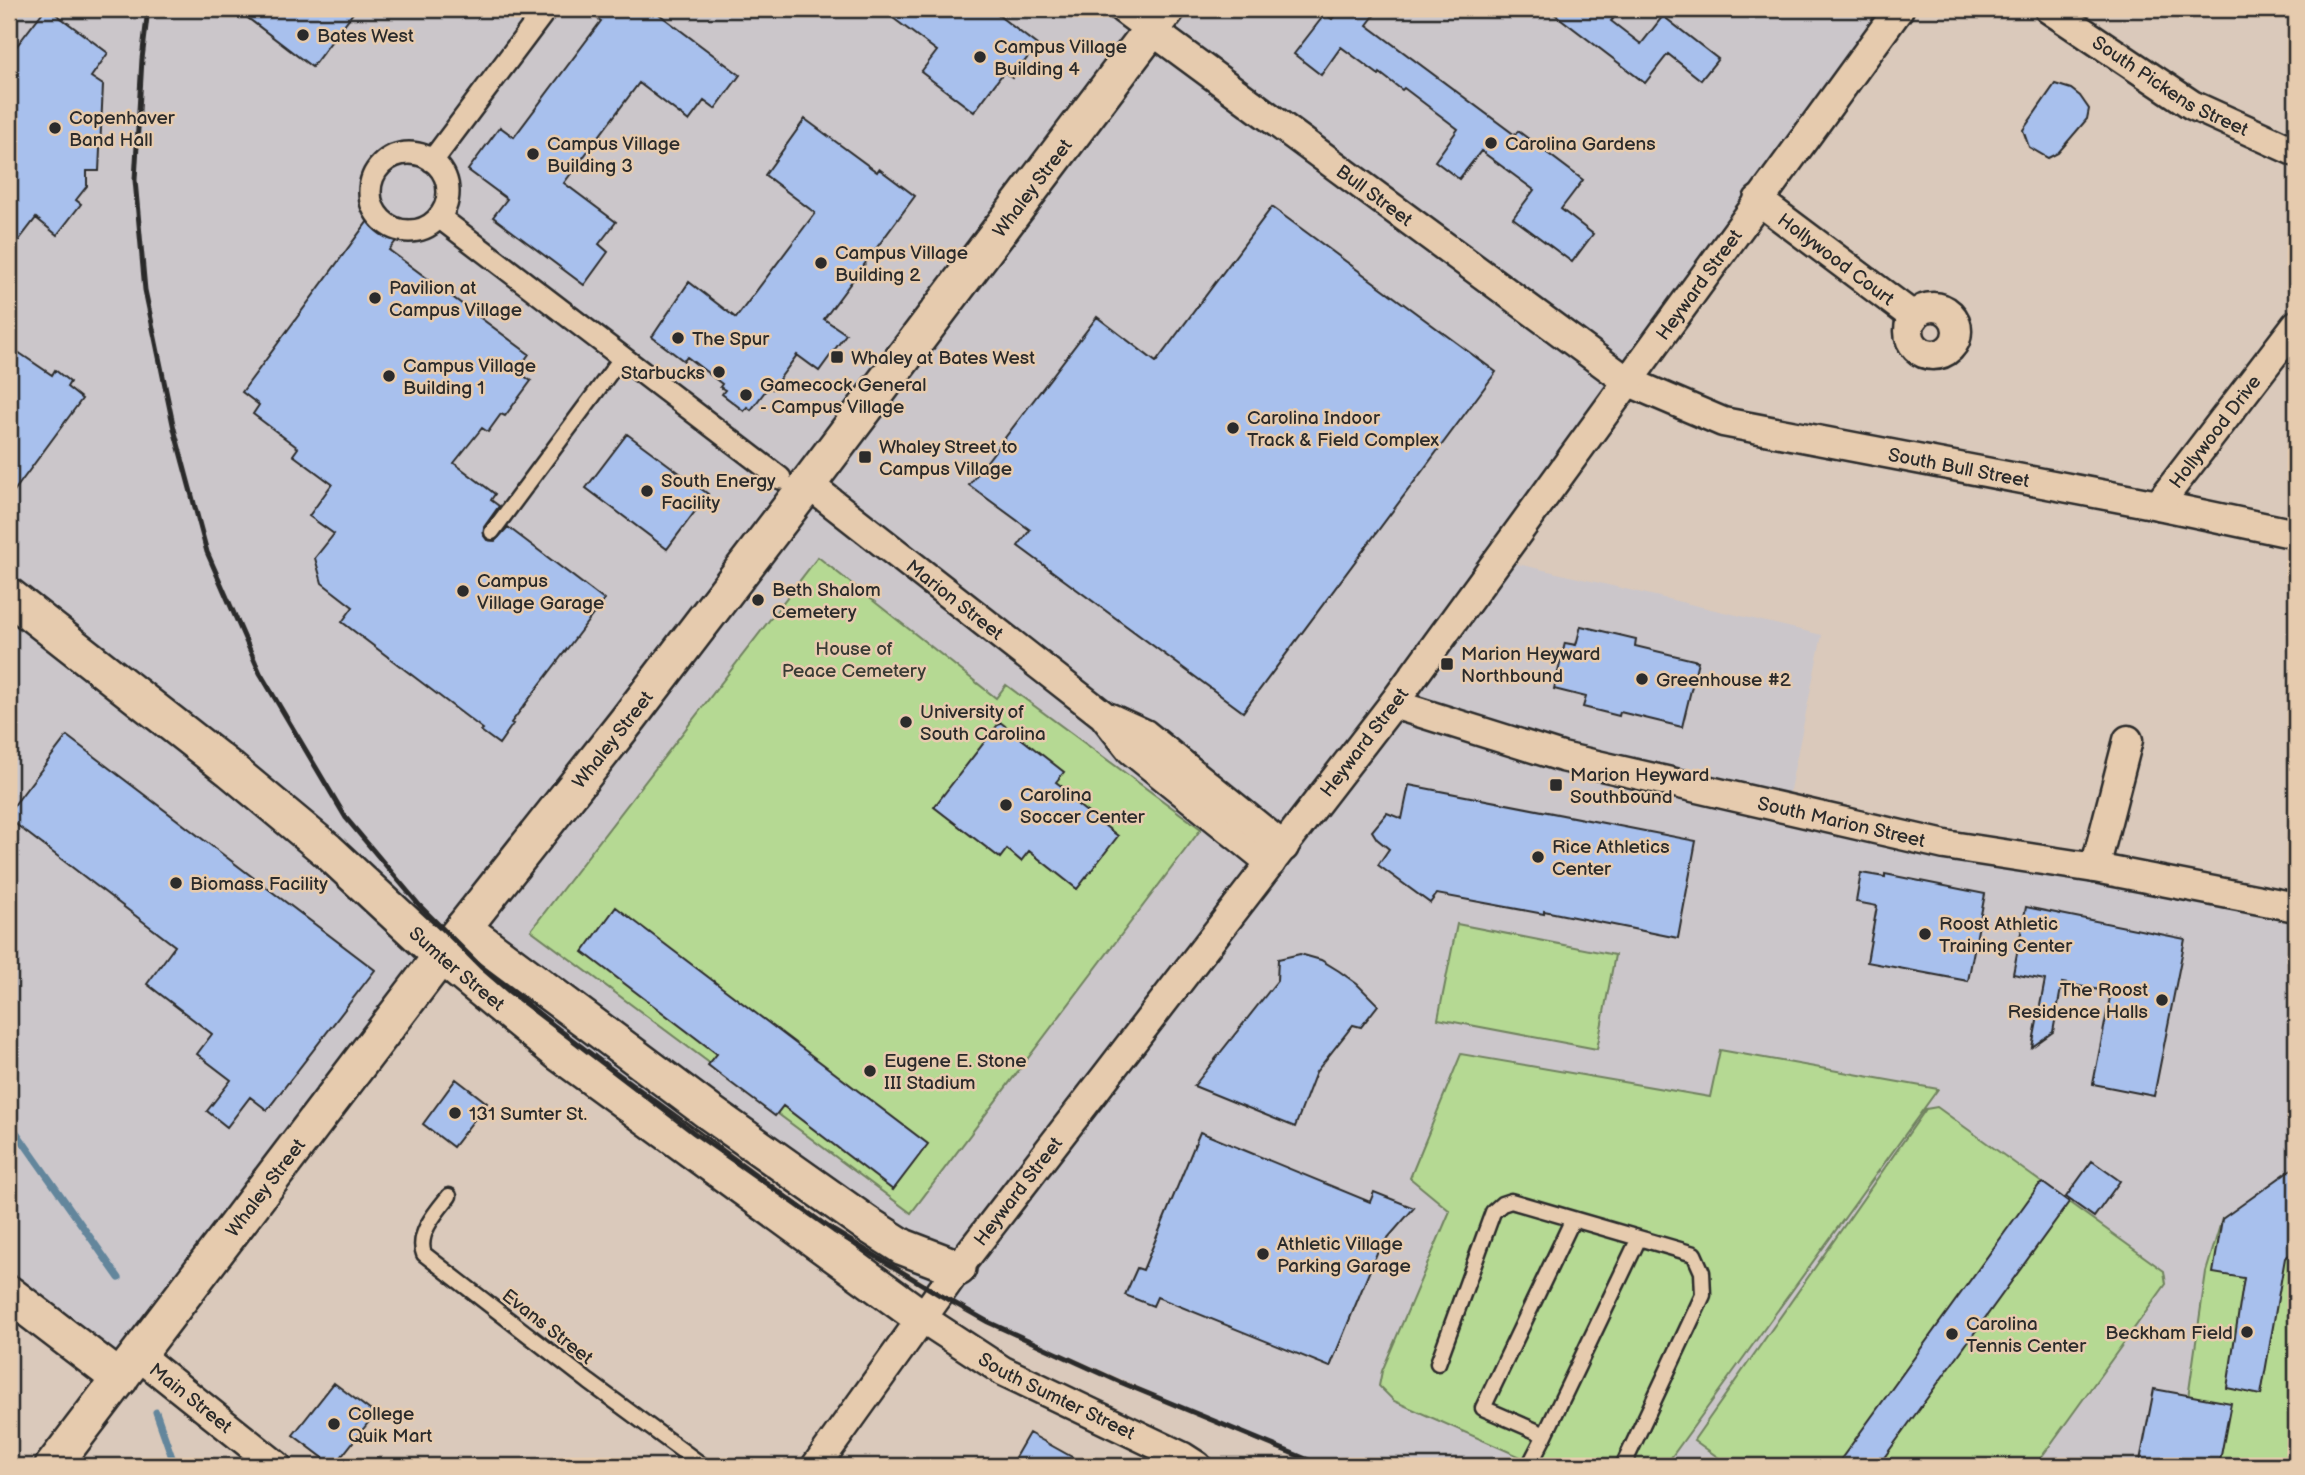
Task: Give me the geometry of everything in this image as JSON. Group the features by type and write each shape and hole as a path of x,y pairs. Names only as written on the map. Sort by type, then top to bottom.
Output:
{"street":[{"path":"432,161 546,9"},
{"name":"Bull Street","path":"1123,9 1159,19 1627,381"},
{"name":"Heyward Street","path":"816,1466 958,1268 1393,704 1899,9"},
{"name":"South Pickens Street","path":"2049,9 2192,105 2296,152"},
{"name":"Whaley Street","path":"52,1466 441,956 626,722 794,481 1159,19"},
{"path":"408,153 421,155 432,161 445,177 448,188 448,198 439,217 429,226 404,231 381,220 370,197 371,184 384,162 408,153"},
{"name":"Hollywood Court","path":"1758,200 1914,317"},
{"path":"439,217 622,357 794,481"},
{"name":"Hollywood Drive","path":"2158,505 2296,325"},
{"name":"South Bull Street","path":"1627,381 1723,422 2296,534"},
{"name":"Marion Street","path":"794,481 1103,715 1131,750 1278,855"},
{"name":"Sumter Street","path":"9,596 231,770 327,850 441,956 558,1052 922,1318"},
{"name":"South Marion Street","path":"1393,704 1575,760 1945,845 2095,868 2296,907"},
{"path":"2095,868 2128,740"},
{"name":"Sumter Street","path":"463,928 709,1112 867,1224 903,1247 958,1268"},
{"name":"Main Street","path":"9,1294 129,1367 277,1466"},
{"name":"South Sumter Street","path":"922,1318 1003,1371 1197,1466"}],"lane":[{"path":"492,532 622,357"},
{"name":"Evans Street","path":"449,1196 431,1219 422,1244 424,1254 703,1466"},
{"path":"1438,1363 1493,1212 1502,1204 1511,1201 1694,1254 1702,1272 1703,1295 1623,1466"},
{"path":"1545,1435 1483,1408 1573,1219"},
{"path":"1529,1466 1639,1238"}],"shaded area":[{"name":"University of South Carolina","path":"9,9 1916,9 1492,558 1822,635 1786,809 2296,912 2296,1466 1318,1466 981,1317 822,1216 539,1016 447,946 110,1375 9,1297"}],"green space":[{"name":"Eugene E. Stone III Stadium","path":"818,557 996,698 1006,685 1201,829 911,1213 531,930"},
{"path":"1457,924 1615,955 1597,1049 1438,1019"},
{"path":"1720,1050 1938,1089 1665,1466 1541,1466 1394,1401 1379,1386 1382,1371 1450,1211 1410,1178 1461,1054 1710,1097"},
{"path":"1937,1107 2164,1271 2166,1284 2035,1466 1730,1466 1694,1440 1926,1109"},
{"name":"Beckham Field","path":"2286,1174 2296,1175 2296,1466 2141,1466 2155,1393 2188,1398 2206,1272 2222,1219 2255,1199"}],"building":[{"name":"Copenhaver Band Hall","path":"45,9 49,9 108,53 91,77 103,85 99,171 87,171 87,186 76,200 81,204 57,235 36,218 9,253 9,56"},
{"name":"Bates West","path":"236,9 356,9 312,67"},
{"name":"Campus Village Building 3","path":"583,9 652,9 740,75 715,109 704,101 689,121 639,83 564,183 616,222 599,244 608,252 584,285 493,217 507,199 468,170 500,127 514,137 601,21"},
{"name":"Campus Village Building 4","path":"881,9 990,9 1037,45 1012,78 1004,72 974,112 921,72 937,51"},
{"name":"Carolina Gardens","path":"1340,9 1379,9 1367,25 1515,135 1518,131 1583,180 1561,209 1593,234 1572,262 1513,218 1534,190 1481,151 1459,179 1435,161 1458,129 1404,88 1402,90 1341,47 1321,75 1294,54 1325,14 1332,19"},
{"name":"Carolina Gardens","path":"1548,9 1601,9 1613,19 1611,21 1641,44 1663,16 1718,59 1701,80 1668,54 1645,83"},
{"path":"2055,84 2071,89 2089,109 2087,119 2058,153 2048,158 2029,147 2023,130"},
{"name":"Campus Village Building 2","path":"805,119 877,172 879,169 915,196 824,319 846,334 819,371 797,355 772,389 769,386 751,410 747,407 744,411 722,394 725,390 720,387 722,384 687,357 684,361 652,337 689,282 736,318 815,213 765,175"},
{"name":"Carolina Indoor Track & Field Complex","path":"1272,207 1496,372 1243,712 1018,546 1030,530 969,485 1097,317 1156,362"},
{"path":"368,221 396,241 389,250 529,354 517,371 531,381 505,416 501,414 488,432 482,428 454,463 495,494 491,500 499,506 484,527 484,536 487,540 495,541 508,527 604,600 511,723 513,724 499,744 342,622 353,607 322,583 315,558 334,534 309,516 332,484 293,455 298,448 253,414 259,405 242,392"},
{"path":"9,346 52,375 55,370 70,382 67,387 82,399 9,498"},
{"name":"South Energy Facility","path":"627,434 708,494 667,549 586,488"},
{"name":"Greenhouse #2","path":"1581,626 1636,639 1635,646 1698,661 1682,727 1620,712 1619,716 1583,707 1586,697 1554,689 1565,643 1576,645"},
{"name":"Carolina Soccer Center","path":"1000,722 1064,772 1056,782 1077,798 1074,802 1118,836 1077,889 1029,851 1021,861 1007,849 1000,858 934,807"},
{"name":"Biomass Facility","path":"67,736 375,970 267,1110 250,1097 227,1127 207,1111 231,1080 197,1054 212,1034 147,984 175,946 9,819 9,812"},
{"name":"Rice Athletics Center","path":"1409,785 1696,841 1678,938 1544,911 1544,914 1437,894 1430,903 1378,865 1389,849 1372,831 1387,813 1402,819"},
{"name":"Roost Athletic Training Center","path":"1861,873 1885,877 1885,874 1985,894 1968,981 1867,962 1877,906 1856,902"},
{"path":"616,907 928,1144 893,1190 783,1106 775,1116 731,1083 708,1065 717,1054 583,952"},
{"name":"The Roost Residence Halls","path":"2026,907 2185,939 2154,1096 2093,1084 2111,992 2062,983 2053,1032 2032,1047 2045,980 2013,974"},
{"path":"1300,954 1321,960 1339,971 1378,1005 1361,1027 1353,1025 1316,1072 1295,1127 1194,1086 1277,981 1278,959"},
{"name":"131 Sumter St.","path":"456,1079 487,1103 453,1147 423,1124"},
{"name":"Athletic Village Parking Garage","path":"1200,1132 1370,1202 1374,1192 1414,1208 1379,1248 1330,1367 1157,1297 1153,1306 1125,1295 1137,1268 1143,1270"},
{"path":"2092,1161 2120,1181 2094,1217 2066,1197"},
{"path":"2296,1166 2296,1250 2285,1258 2261,1395 2227,1388 2244,1278 2213,1273 2222,1219"},
{"name":"Carolina Tennis Center","path":"2043,1183 2069,1202 1878,1466 1836,1466 2039,1185"},
{"name":"College Quik Mart","path":"334,1383 375,1414 334,1466 293,1435"},
{"path":"2154,1389 2231,1403 2219,1466 2139,1466"},
{"path":"1029,1433 1088,1466 1010,1466"}],"waterway":[{"path":"9,1122 119,1278"},
{"path":"156,1412 175,1466"}],"railway":[{"path":"148,9 142,59 135,180 145,290 174,429 207,552 260,673 346,818 420,906 510,992 694,1133 834,1231 988,1322 1120,1382 1323,1466"}],"place":[{"name":"Bates West","path":"303,35"},
{"name":"Campus Village Building 4","path":"980,57"},
{"name":"Copenhaver Band Hall","path":"55,128"},
{"name":"Carolina Gardens","path":"1491,143"},
{"name":"Campus Village Building 3","path":"533,154"},
{"name":"Campus Village Building 2","path":"821,263"},
{"name":"Pavilion at Campus Village","path":"375,298"},
{"name":"The Spur","path":"678,338"},
{"name":"Whaley at Bates West","path":"837,357"},
{"name":"Starbucks","path":"719,372"},
{"name":"Campus Village Building 1","path":"389,376"},
{"name":"Gamecock General - Campus Village","path":"746,395"},
{"name":"Carolina Indoor Track & Field Complex","path":"1233,428"},
{"name":"Whaley Street to Campus Village","path":"865,457"},
{"name":"South Energy Facility","path":"647,491"},
{"name":"Campus Village Garage","path":"463,591"},
{"name":"Beth Shalom Cemetery","path":"758,600"},
{"name":"Marion Heyward Northbound","path":"1447,664"},
{"name":"Greenhouse #2","path":"1642,679"},
{"name":"University of South Carolina","path":"906,722"},
{"name":"Marion Heyward Southbound","path":"1556,785"},
{"name":"Carolina Soccer Center","path":"1006,805"},
{"name":"Rice Athletics Center","path":"1538,857"},
{"name":"Biomass Facility","path":"176,883"},
{"name":"Roost Athletic Training Center","path":"1925,934"},
{"name":"The Roost Residence Halls","path":"2162,1000"},
{"name":"Eugene E. Stone III Stadium","path":"870,1071"},
{"name":"131 Sumter St.","path":"455,1113"},
{"name":"Athletic Village Parking Garage","path":"1263,1254"},
{"name":"Beckham Field","path":"2247,1332"},
{"name":"Carolina Tennis Center","path":"1952,1334"},
{"name":"College Quik Mart","path":"334,1424"}],"park label":[{"name":"House of Peace Cemetery","path":"854,659"}]}
